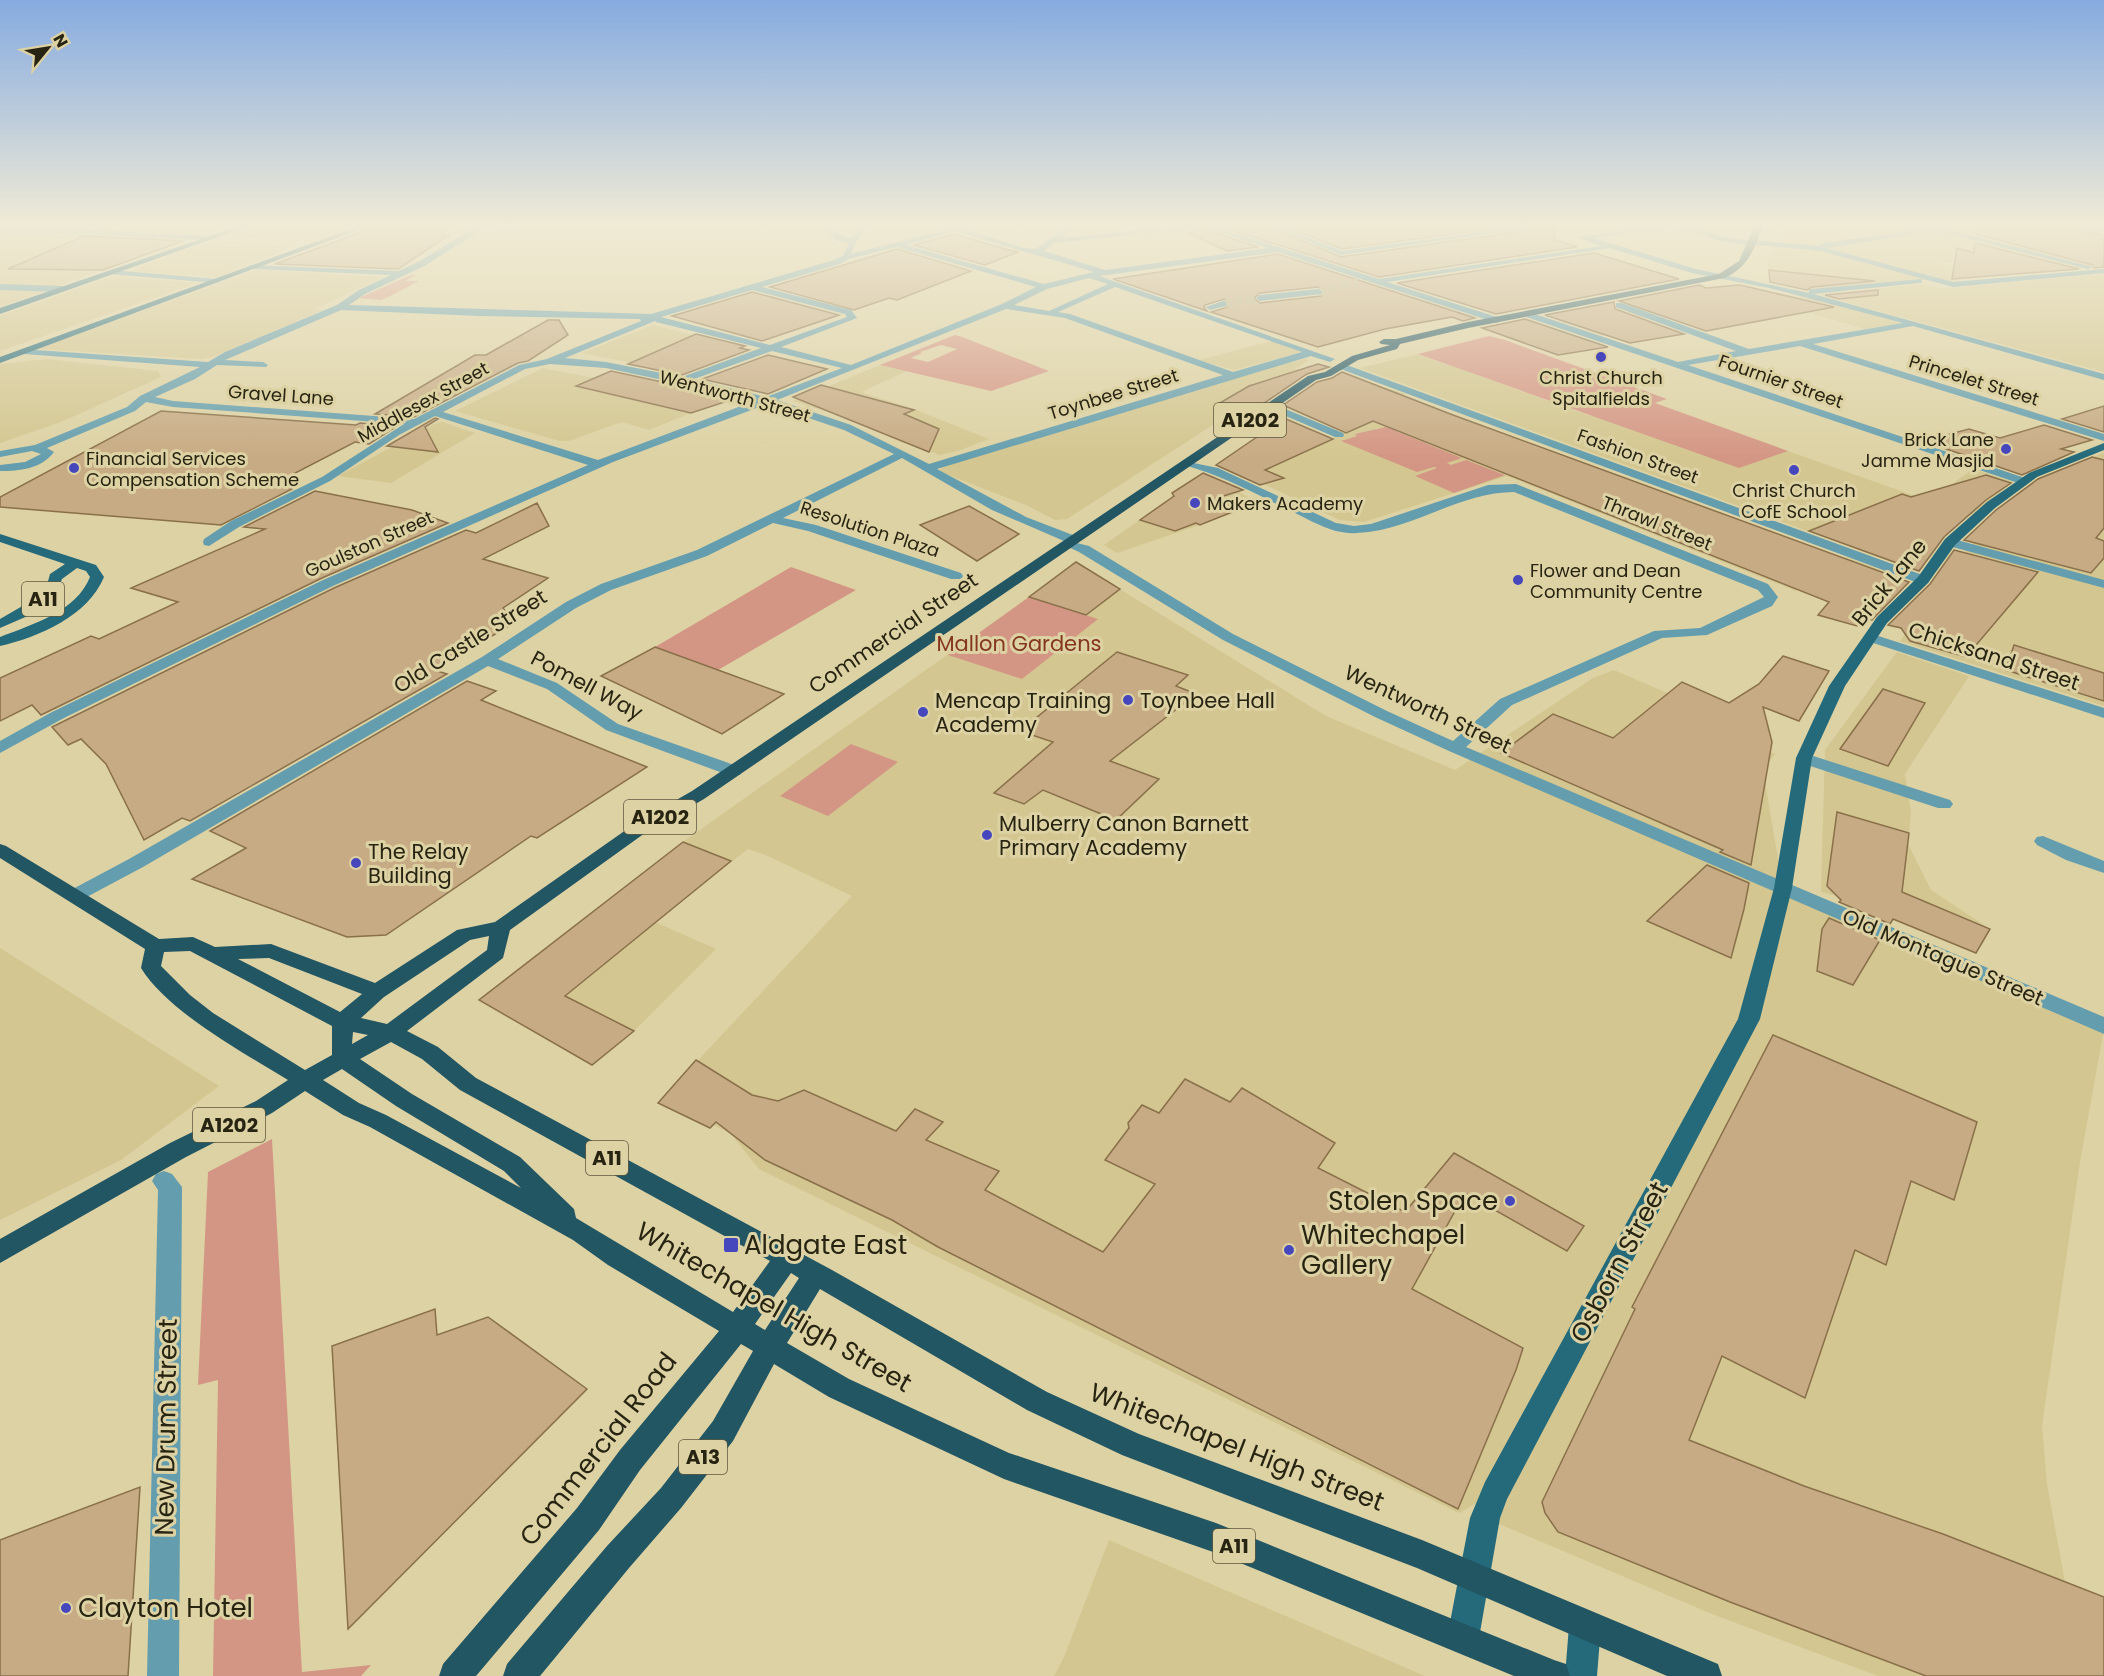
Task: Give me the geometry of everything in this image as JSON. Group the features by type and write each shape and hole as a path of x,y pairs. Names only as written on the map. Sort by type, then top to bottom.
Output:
{"highway":[{"name":"Commercial Street","path":"343,1022 377,992 464,935 501,927 595,859 734,771 1312,378 1328,374 1336,363 1371,345 1396,342 1581,303"},
{"path":"0,850 155,946"},
{"path":"305,1080 391,1032 496,952 501,927"},
{"name":"Whitechapel High Street","path":"1463,1638 1216,1538 1004,1465 839,1388 617,1257 582,1233 378,1121 351,1109 214,1023 183,1000 151,968 155,946 193,944 324,1014 343,1022 391,1032 430,1053 468,1084 787,1258 1037,1401 1085,1425 1132,1445 1323,1515 1473,1578"},
{"path":"213,954 271,951 377,992"},
{"path":"343,1022 341,1040 343,1059"},
{"path":"343,1059 404,1100 512,1164 582,1233"},
{"name":"A1202","path":"0,1252 178,1150 264,1107 305,1080"},
{"name":"Commercial Road","path":"455,1676 588,1519 612,1483 738,1327 787,1258"},
{"name":"A13","path":"519,1676 618,1557 671,1498 723,1431 770,1346 815,1275"},
{"name":"A11","path":"1473,1578 1706,1676"},
{"name":"A11","path":"1463,1638 1554,1676"}],"main road":[{"path":"0,311 22,303"},
{"path":"0,360 156,303"},
{"name":"Brick Lane","path":"1783,888 1804,758 1837,686 1872,638 1882,620 1923,580 1950,542 1991,505 2024,481 2104,446"},
{"name":"A11","path":"0,538 91,568 96,572 95,587 87,597 52,620 0,642"},
{"name":"A11","path":"0,624 40,602 53,588 55,577 75,564"},
{"name":"Osborn Street","path":"1463,1638 1485,1518 1495,1492 1749,1019 1783,888"},
{"path":"1581,1676 1585,1626"}],"street":[{"path":"0,454 43,447 130,409 144,398 191,377 212,364 340,307 343,303"},
{"name":"Middlesex Street","path":"209,542 235,524 326,479 395,433 522,367 550,361 647,322 656,316 698,303"},
{"path":"683,380 853,318 848,312 814,303"},
{"name":"Goulston Street","path":"0,748 58,715 328,583 598,464 852,368 1010,303"},
{"path":"1050,314 1070,303"},
{"name":"Fashion Street","path":"1166,303 1310,353 1923,580"},
{"path":"1447,303 1497,320"},
{"path":"1838,303 2104,377"},
{"path":"1210,307 1223,304"},
{"path":"1619,305 1750,352"},
{"path":"1005,306 1066,316 1232,375"},
{"path":"340,307 480,313 656,316 659,320 852,368"},
{"name":"Fournier Street","path":"1526,314 2024,481"},
{"path":"1679,364 1916,323"},
{"name":"Princelet Street","path":"1800,343 2104,438"},
{"path":"24,351 212,364 263,365"},
{"name":"Toynbee Street","path":"927,468 1310,353"},
{"name":"Wentworth Street","path":"550,361 569,360 683,380 766,400 873,438 997,509 1084,549 1228,637 1381,714 1455,748 1783,888"},
{"name":"Gravel Lane","path":"144,398 173,404 416,422"},
{"path":"1271,406 1339,435"},
{"path":"435,413 598,464"},
{"path":"0,468 28,465 44,458 48,452 43,447"},
{"name":"Old Castle Street","path":"76,895 136,863 488,660 571,605 606,587 702,552 902,454"},
{"name":"Thrawl Street","path":"1188,463 1214,470 1334,526 1354,531 1373,528 1492,488 1516,488 1763,587 1771,597 1767,603 1702,632 1659,634 1506,702 1455,748"},
{"name":"Resolution Plaza","path":"772,519 812,528 956,576"},
{"path":"1950,542 2104,584"},
{"name":"Chicksand Street","path":"1872,638 2104,713"},
{"name":"Pomell Way","path":"488,660 552,686 612,726 734,771"},
{"path":"1804,758 1944,804"},
{"path":"2043,841 2072,856 2104,867"},
{"name":"Old Montague Street","path":"1783,888 2104,1026"},
{"name":"New Drum Street","path":"163,1676 170,1187 164,1180"}],"shaded area":[{"path":"36,303 139,303 0,351 0,316"},
{"path":"165,303 327,303 315,309 323,310 203,359 37,349"},
{"path":"1635,303 1734,303 1657,315 1602,336 1557,320 1556,317"},
{"path":"1776,303 1829,303 1908,325 1875,332"},
{"path":"1849,303 2104,303 2104,372"},
{"path":"653,325 743,347 679,372 582,353"},
{"path":"1272,341 1299,351 1234,370 1199,360"},
{"path":"1418,354 1587,415 1775,455 1788,451 1929,501 1973,469 2013,482 1972,515 1964,512 1904,563 1895,563 1360,368"},
{"path":"47,359 158,371 161,377 61,422 0,443 0,364"},
{"path":"1309,360 1067,519 1055,520 1026,505 938,471 946,465 1241,374"},
{"path":"880,365 907,371 861,392 916,410 989,439 958,451 939,455 843,417 793,401"},
{"path":"543,368 626,384 716,406 701,409 649,430 622,422 569,441 560,441 455,411"},
{"path":"1345,375 1406,394 1403,396 1892,574 1876,608 1809,584 1796,591 1507,476 1364,522 1340,520 1219,463 1282,420 1290,420 1333,438 1344,432"},
{"path":"443,422 475,433 391,483 338,476 436,423"},
{"path":"2104,452 2104,706 1900,641 1958,559 1993,522 2060,473"},
{"path":"1201,477 1211,477 1261,504 1117,553 1104,545"},
{"path":"1074,565 1082,566 1326,716 1455,770 1593,678 1614,670 1709,711 1700,723 1775,754 1763,770 1783,888 2104,1029 2080,1162 2042,1426 2047,1484 2065,1582 2104,1597 2104,1676 1878,1676 1712,1614 1485,1518 1494,1493 1459,1513 759,1169 731,1134 713,1125 710,1128 658,1103 852,896 768,856 748,849 655,922 716,949 634,1031 592,1065 488,1006 485,996 683,842"},
{"path":"1897,652 1969,676 1905,774 1911,812 1908,844 1931,890 1990,929 1975,953 1837,896 1821,892 1825,750"},
{"path":"0,948 219,1086 121,1160 0,1220"},
{"path":"1109,1540 1425,1676 1054,1676 1064,1657"}],"green space":[{"path":"955,335 1049,371 991,391 880,365","holes":["941,345 957,349 928,362 911,358 922,353 920,352"]},
{"path":"1489,336 1667,399 1655,403 1788,451 1739,468 1418,354"},
{"path":"1386,427 1462,458 1447,463 1451,465 1466,460 1505,475 1454,493 1415,476 1437,468 1417,472 1341,441 1357,436 1355,434"},
{"path":"791,567 856,590 718,670 655,647"},
{"name":"Mallon Gardens","path":"1029,597 1098,619 1022,679 948,655"},
{"path":"851,744 898,762 828,816 780,796"},
{"path":"272,1139 302,1672 371,1665 361,1676 213,1676 218,1380 198,1385 208,1172"}],"building":[{"path":"715,303 794,303 839,315 762,341 672,316"},
{"path":"829,303 874,303 854,310"},
{"path":"1184,303 1211,303 1204,307 1207,311"},
{"path":"1228,303 1429,303 1475,318 1463,321 1452,317 1385,329 1318,347 1211,312 1228,307"},
{"path":"1462,303 1552,303 1496,314"},
{"path":"1614,303 1615,309 1684,334 1630,343 1545,315"},
{"path":"1625,303 1818,303 1834,307 1706,331"},
{"path":"1525,319 1608,347 1558,355 1482,328"},
{"path":"548,320 559,320 568,335 528,361 518,363 414,417 375,414 475,355 486,355"},
{"path":"696,334 745,346 740,348 749,350 682,375 628,364"},
{"path":"768,355 827,369 768,394 702,379"},
{"path":"1318,364 1329,367 1307,374 1251,412 1218,404 1249,386"},
{"path":"611,371 737,398 691,413 576,386"},
{"path":"1342,372 1909,582 1872,620 1863,618 1857,626 1818,615 1829,602 1373,421 1346,433 1283,405 1317,382 1332,378"},
{"path":"821,385 914,410 904,414 939,429 929,452 793,397"},
{"path":"2104,406 2104,432 2062,419"},
{"path":"161,411 397,426 369,444 355,442 272,485 294,488 221,525 0,507 0,497"},
{"path":"1272,413 1333,439 1265,470 1284,478 1260,485 1216,465 1283,419 1268,416"},
{"path":"435,418 438,419 425,427 438,452 387,446"},
{"name":"Brick Lane Jamme Masjid","path":"2044,425 2092,440 2061,449 2074,452 2022,475 1923,441 1969,429 2000,438"},
{"path":"2092,457 2104,460 2104,528 2096,538 2104,541 2104,558 2091,573 1964,540 1996,510 2038,479"},
{"path":"1203,473 1243,490 1217,498 1237,510 1200,525 1196,523 1175,531 1140,520 1174,496 1172,493"},
{"path":"1986,475 2011,483 1986,500 1944,537 1919,571 1809,531 1902,494 1911,497"},
{"path":"315,491 412,510 448,523 322,578 41,715 32,705 0,721 0,678 91,636 99,639 178,602 131,588 265,529 244,527"},
{"path":"537,503 549,526 483,559 548,578 503,608 514,623 434,670 447,674 190,821 182,818 144,840 106,764 81,739 68,745 52,727 334,588 466,530 476,533"},
{"path":"969,506 1019,534 977,561 920,525"},
{"path":"1954,550 2038,572 1966,657 1910,641 1901,628 1888,625 1930,584"},
{"path":"1076,562 1120,589 1086,615 1029,597"},
{"path":"2014,645 2104,673 2104,701 2006,670"},
{"path":"655,647 784,694 722,734 601,676"},
{"path":"1117,652 1188,675 1176,686 1196,694 1110,761 1159,779 1116,820 1043,790 1024,804 994,793 1053,742 1020,731"},
{"path":"1783,656 1829,671 1799,721 1763,707 1772,742 1751,865 1720,852 1723,850 1501,753 1553,714 1613,738 1682,682 1729,703 1759,684"},
{"path":"467,681 496,691 481,700 647,767 537,838 531,836 386,935 347,937 192,879 246,848 210,831"},
{"path":"1883,689 1925,703 1888,766 1840,749"},
{"path":"1837,812 1909,833 1902,892 1990,929 1976,953 1893,919 1890,924 1839,902 1841,900 1827,886"},
{"path":"683,842 731,861 565,996 634,1031 592,1065 479,1000"},
{"path":"1707,865 1749,883 1731,958 1647,921"},
{"path":"1829,918 1880,940 1853,985 1817,971 1822,929"},
{"path":"1773,1035 1977,1122 1954,1200 1911,1181 1886,1265 1855,1250 1805,1398 1722,1356 1689,1440 1804,1486 1943,1534 2104,1597 2104,1676 1926,1676 1730,1602 1558,1532 1545,1513 1542,1502 1635,1309 1632,1307"},
{"path":"696,1060 752,1095 778,1101 804,1090 896,1131 915,1109 943,1122 926,1140 999,1171 985,1190 1103,1252 1155,1184 1105,1160 1129,1128 1128,1123 1142,1105 1159,1113 1185,1079 1230,1102 1242,1088 1335,1143 1318,1168 1405,1212 1454,1153 1584,1226 1567,1251 1465,1193 1412,1289 1523,1348 1458,1509 938,1247 892,1220 765,1160 716,1122 710,1128 658,1103"},
{"path":"435,1309 437,1335 488,1317 587,1389 348,1629 332,1346"},
{"name":"Clayton Hotel","path":"140,1487 128,1676 0,1676 0,1540"}],"tunnel":[{"path":"1223,304 1228,303"}],"place":[{"name":"Christ Church Spitalfields","path":"1601,357"},
{"name":"Brick Lane Jamme Masjid","path":"2006,449"},
{"name":"Financial Services Compensation Scheme","path":"74,468"},
{"name":"Christ Church CofE School","path":"1794,470"},
{"name":"Makers Academy","path":"1195,503"},
{"name":"Flower and Dean Community Centre","path":"1518,580"},
{"name":"Toynbee Hall","path":"1128,700"},
{"name":"Mencap Training Academy","path":"923,712"},
{"name":"Mulberry Canon Barnett Primary Academy","path":"987,835"},
{"name":"The Relay Building","path":"356,863"},
{"name":"Stolen Space","path":"1510,1201"},
{"name":"Aldgate East","path":"731,1245"},
{"name":"Whitechapel Gallery","path":"1289,1250"},
{"name":"Clayton Hotel","path":"66,1608"}]}
